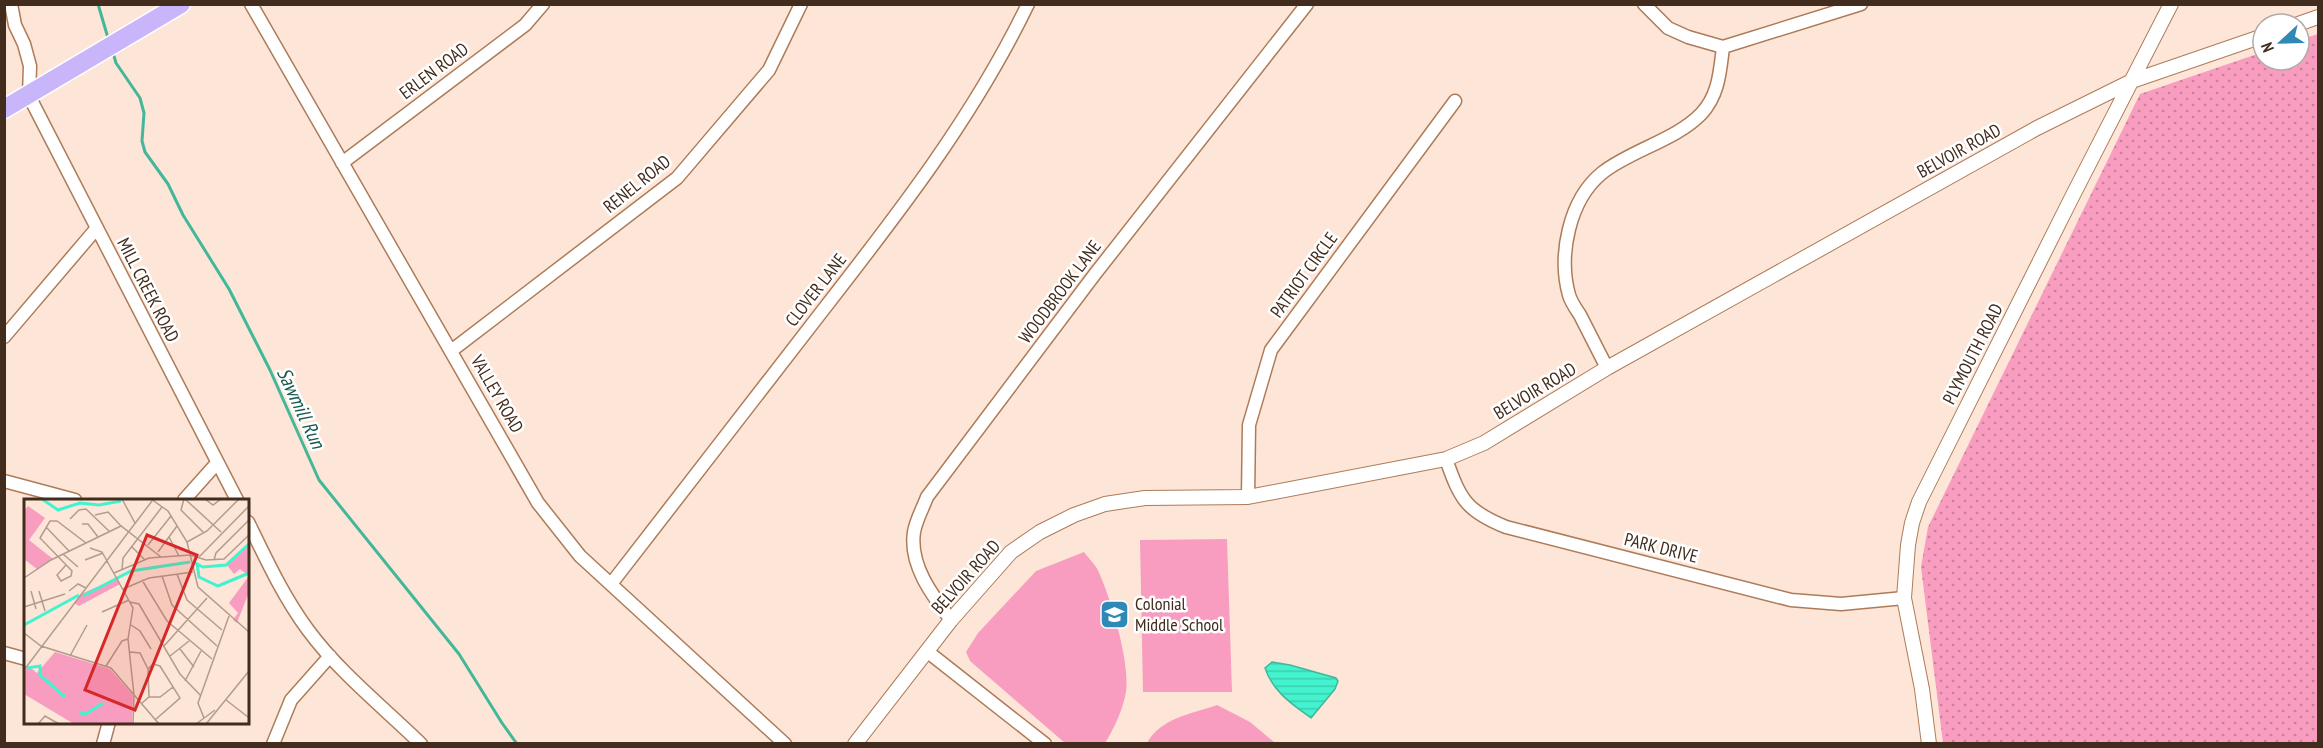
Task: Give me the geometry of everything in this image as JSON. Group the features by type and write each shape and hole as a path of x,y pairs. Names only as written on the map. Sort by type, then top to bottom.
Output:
{"main road":[{"path":"4,109 181,4"}],"street":[{"path":"11,4 15,25 24,44 30,66 29,96"},
{"name":"VALLEY ROAD","path":"251,4 538,503 580,556 785,744"},
{"name":"ERLEN ROAD","path":"342,163 525,25 543,4"},
{"name":"RENEL ROAD","path":"451,351 677,178 769,70 801,4"},
{"name":"CLOVER LANE","path":"611,584 913,194 961,124 1006,50 1028,4"},
{"name":"WOODBROOK LANE","path":"951,620 928,589 914,551 914,531 927,497 1095,274 1307,4"},
{"path":"1644,4 1668,28 1688,37 1723,46 1838,8 1861,4"},
{"name":"PLYMOUTH ROAD","path":"1929,744 1922,689 1904,598 1912,523 1919,502 2172,4"},
{"name":"BELVOIR ROAD","path":"855,744 951,620 1011,552 1040,532 1074,515 1106,504 1145,498 1248,497 1446,459 1484,443 1607,368 2037,128 2132,81 2251,40"},
{"path":"1607,368 1569,295 1565,256 1566,233 1588,189 1602,173 1688,125 1701,114 1719,83 1723,46"},
{"name":"MILL CREEK ROAD","path":"29,96 236,499"},
{"name":"PATRIOT CIRCLE","path":"1248,497 1249,425 1271,350 1455,101"},
{"path":"4,338 96,229"},
{"name":"PARK DRIVE","path":"1446,459 1456,488 1469,507 1485,519 1506,527 1791,600 1841,604 1904,598"},
{"path":"186,499 217,463"},
{"path":"4,481 68,499"},
{"path":"249,524 289,603 330,656 421,744"},
{"path":"928,652 1045,744"},
{"path":"4,653 24,658"},
{"path":"273,744 291,700 330,656"},
{"path":"103,744 109,724"}],"shaded area":[{"path":"2318,34 2318,743 1943,743 1921,567 1928,527 2140,94 2251,56 2251,72 2311,72 2311,36"},
{"path":"1227,539 1232,692 1143,692 1140,540"},
{"path":"1084,552 1097,569 1115,616 1127,680 1125,698 1118,719 1105,743 1065,743 970,661 966,652 978,633 1036,571"},
{"path":"1217,705 1250,722 1275,743 1147,743 1168,722"}],"water":[{"path":"1272,662 1336,678 1338,681 1335,689 1311,718 1284,697 1273,684 1265,668"}],"waterway":[{"name":"Sawmill Run","path":"98,4 108,38"},
{"name":"Sawmill Run","path":"114,56 116,63 140,98 144,113 142,141 145,152 168,184 183,215 229,289 270,370 319,480 459,654 517,744"}],"place":[{"name":"Colonial Middle School","path":"1114,614"}]}
